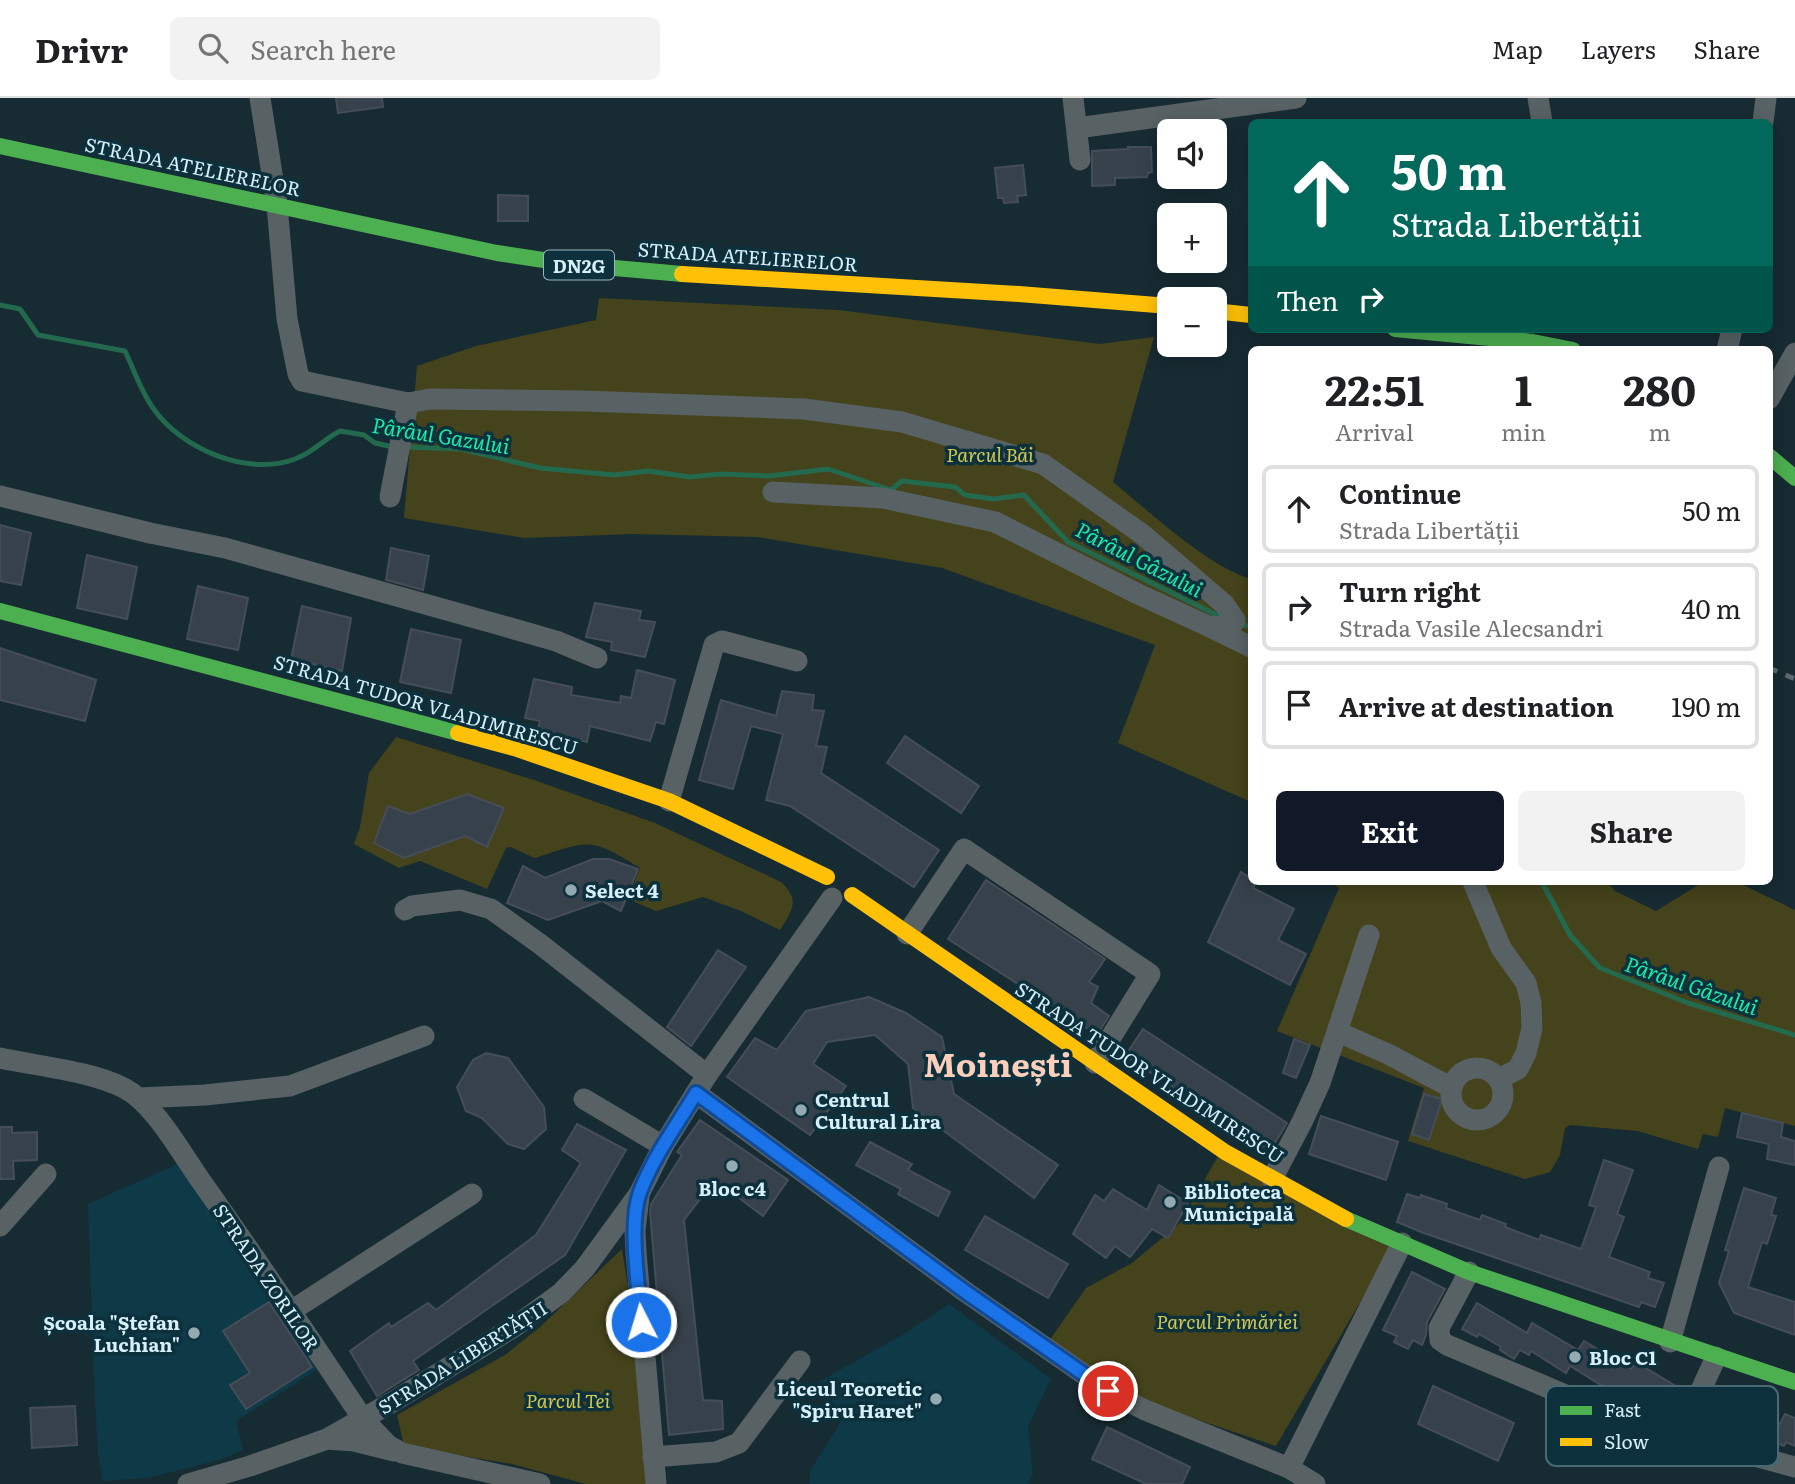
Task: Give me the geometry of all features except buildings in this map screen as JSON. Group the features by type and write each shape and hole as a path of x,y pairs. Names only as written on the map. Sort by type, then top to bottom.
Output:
{"street":[{"path":"260,98 277,205 288,319 298,374 302,381 408,403 430,399 584,401 804,409 902,422 1043,464 1142,534 1224,604 1233,622 1224,627 1208,626"},
{"path":"1073,98 1080,160"},
{"path":"1077,128 1296,98"},
{"path":"1538,98 1542,119"},
{"path":"1763,119 1766,98"},
{"name":"STRADA ATELIERELOR","path":"0,146 466,248 570,264 743,278 1039,294 1157,305"},
{"path":"1227,312 1248,314"},
{"path":"1437,333 1554,346"},
{"path":"1773,392 1795,353"},
{"path":"390,497 408,403"},
{"path":"1773,459 1795,478"},
{"path":"773,492 883,498 995,522 1248,646"},
{"path":"0,496 150,533 225,548 556,641 597,658"},
{"name":"STRADA TUDOR VLADIMIRESCU","path":"0,611 514,748 669,801 833,873 825,889 907,934 1224,1152 1329,1211 1469,1272 1795,1382"},
{"path":"669,801 713,645 722,640 797,661"},
{"path":"907,934 964,849 1150,974 1096,1063"},
{"path":"842,897 857,883 855,878"},
{"path":"1474,885 1501,948 1526,983 1531,1003 1532,1028 1526,1053 1518,1069 1499,1079"},
{"name":"STRADA LIBERTĂȚII","path":"188,1484 327,1439 539,1310 561,1293 601,1247 639,1194 663,1146 702,1084 842,897"},
{"path":"405,910 412,906 460,900 491,909 540,944 702,1084 967,1293 1108,1391 1145,1410 1289,1468 1315,1484"},
{"path":"1272,1179 1303,1122 1320,1083 1369,935"},
{"path":"1338,1032 1388,1054 1452,1088"},
{"path":"139,1098 205,1095 290,1086 424,1036"},
{"name":"STRADA ZORILOR","path":"0,1058 92,1077 124,1088 139,1098 164,1128 363,1419 388,1445 402,1453 540,1484"},
{"path":"1468,1069 1485,1069 1499,1079 1504,1096 1497,1112 1482,1120 1473,1120 1458,1112 1451,1097 1452,1088 1455,1080 1468,1069"},
{"path":"584,1099 663,1146"},
{"path":"1670,1342 1719,1167"},
{"path":"0,1226 46,1174"},
{"path":"291,1311 472,1194"},
{"path":"639,1194 635,1230 636,1252 656,1484"},
{"path":"1289,1468 1402,1243"},
{"path":"601,1247 626,1244 636,1252"},
{"path":"1469,1272 1439,1328 1440,1340 1546,1387"},
{"path":"1703,1386 1716,1357"},
{"path":"653,1457 716,1452 739,1443 800,1361"},
{"path":"327,1439 354,1441 402,1453"},
{"path":"1778,1462 1795,1467"}],"shaded area":[{"name":"Școala \"Ștefan Luchian\"","path":"182,1162 320,1368 236,1421 243,1450 219,1460 148,1478 103,1481 98,1452 94,1382 88,1204"},
{"name":"Liceul Teoretic \"Spiru Haret\"","path":"949,1304 1051,1379 1028,1426 1033,1474 1028,1484 809,1484 811,1469 846,1414 813,1385 902,1335"}],"green space":[{"name":"Parcul Băi","path":"599,298 839,310 1099,344 1154,337 1113,482 1198,551 1248,578 1248,801 1118,743 1155,645 942,568 758,537 633,534 524,538 404,518 417,366 476,346 596,320"},
{"path":"396,737 534,780 655,823 781,882 791,894 791,911 780,930 741,911 703,897 656,911 628,899 640,868 599,846 579,845 535,858 510,847 506,848 487,889 420,861 399,868 354,844 360,827 369,773"},
{"path":"1334,885 1610,885 1615,891 1656,911 1698,885 1743,885 1795,910 1795,1126 1725,1108 1718,1137 1703,1134 1698,1149 1638,1131 1570,1125 1565,1128 1560,1155 1550,1172 1525,1179 1408,1141 1424,1088 1277,1031 1339,888"},
{"name":"Parcul Primăriei","path":"1218,1156 1393,1246 1276,1446 1139,1400 1049,1341 1086,1288 1132,1263 1180,1223"},
{"name":"Parcul Tei","path":"622,1249 635,1331 648,1484 586,1484 512,1464 404,1446 397,1415 505,1355 540,1327"}],"waterway":[{"name":"Pârâul Gazului","path":"0,305 20,309 38,335 125,351 145,395 165,423 180,436 217,456 237,462 277,464 313,450 340,431 364,435 375,443 393,447"},
{"name":"Pârâul Gâzului","path":"406,447 461,449 540,468 614,475 648,471 690,477 720,474 769,476 828,469 891,490 902,481 955,487 965,495 993,499 1024,495 1068,542 1225,619"},
{"name":"Pârâul Gâzului","path":"1237,625 1248,626"},
{"name":"Pârâul Gâzului","path":"1544,885 1570,935 1600,968 1688,1003 1795,1035"}],"railway":[{"path":"1773,670 1795,679"}],"traffic: fast":[{"path":"0,146 497,253 570,264 682,274"},
{"path":"1437,333 1553,346"},
{"path":"1773,459 1795,478"},
{"path":"0,611 458,733"},
{"path":"1346,1219 1469,1272 1795,1382"}],"traffic: slow":[{"path":"682,274 1157,305"},
{"path":"1227,312 1248,315"},
{"path":"458,733 514,748 669,801 827,877"},
{"path":"852,895 1225,1152 1346,1219"}],"place":[{"name":"Select 4","path":"571,890"},
{"name":"Centrul Cultural Lira","path":"801,1110"},
{"name":"Bloc c4","path":"732,1166"},
{"name":"Biblioteca Municipală","path":"1170,1202"},
{"name":"Școala \"Ștefan Luchian\"","path":"194,1333"},
{"name":"Bloc C1","path":"1575,1357"},
{"name":"Liceul Teoretic \"Spiru Haret\"","path":"936,1399"}],"district":[{"name":"Moinești","path":"998,1062"}],"route":[{"path":"641,1322 635,1230 639,1194 663,1146 696,1093 967,1293 1108,1391"}]}
